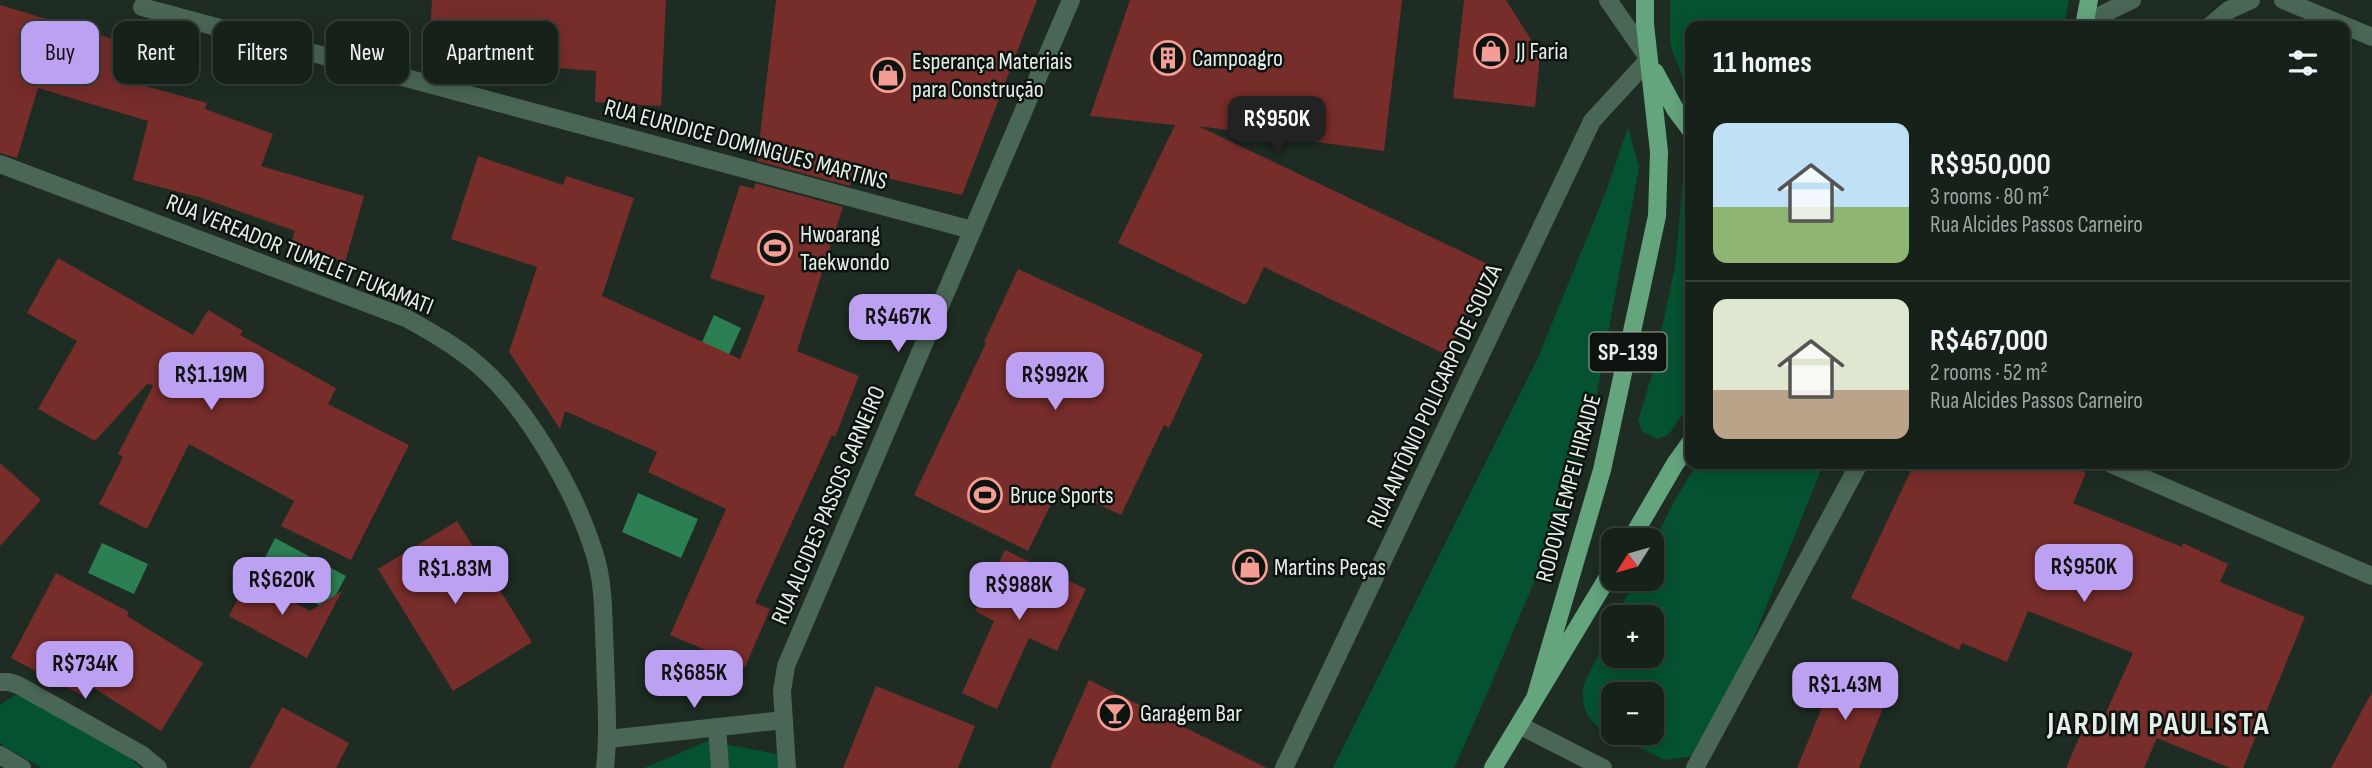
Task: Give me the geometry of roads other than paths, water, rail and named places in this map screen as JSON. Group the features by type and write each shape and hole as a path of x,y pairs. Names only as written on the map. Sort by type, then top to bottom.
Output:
{"main road":[{"name":"RODOVIA EMPEI HIRAIDE","path":"1536,695 1602,470 1657,216 1659,152 1645,24 1645,0"},
{"path":"2087,21 2089,0"},
{"path":"1649,59 1675,109 1685,122"},
{"path":"1638,528 1685,450"},
{"name":"RODOVIA EMPEI HIRAIDE","path":"1493,768 1601,589"}],"street":[{"name":"RUA ALCIDES PASSOS CARNEIRO","path":"787,768 782,691 786,666 1072,0"},
{"path":"1608,0 1649,59"},
{"path":"2092,21 2132,0"},
{"path":"2216,21 2229,10 2250,0"},
{"path":"2283,0 2334,21"},
{"name":"RUA EURIDICE DOMINGUES MARTINS","path":"142,7 972,230"},
{"path":"2350,28 2372,37"},
{"name":"RUA ANTÔNIO POLICARPO DE SOUZA","path":"1284,768 1592,121 1649,59"},
{"name":"RUA VEREADOR TUMELET FUKAMATI","path":"0,164 406,318 440,337 477,364 503,390 534,432 579,513 594,552 602,590 608,739 605,768"},
{"path":"1695,768 1856,469"},
{"path":"2123,469 2372,576"},
{"path":"0,682 18,685 141,754 158,768"},
{"path":"608,739 784,720"},
{"path":"1519,725 1603,768"},
{"path":"717,727 720,768"},
{"path":"0,755 22,768"}],"place":[{"name":"JJ Faria","path":"1491,51"},
{"name":"Campoagro","path":"1168,58"},
{"name":"Esperança Materiais para Construção","path":"888,75"},
{"name":"Hwoarang Taekwondo","path":"775,248"},
{"name":"Bruce Sports","path":"985,495"},
{"name":"Martins Peças","path":"1250,567"},
{"name":"Garagem Bar","path":"1115,713"}],"district":[{"name":"JARDIM PAULISTA","path":"2159,723"}]}
